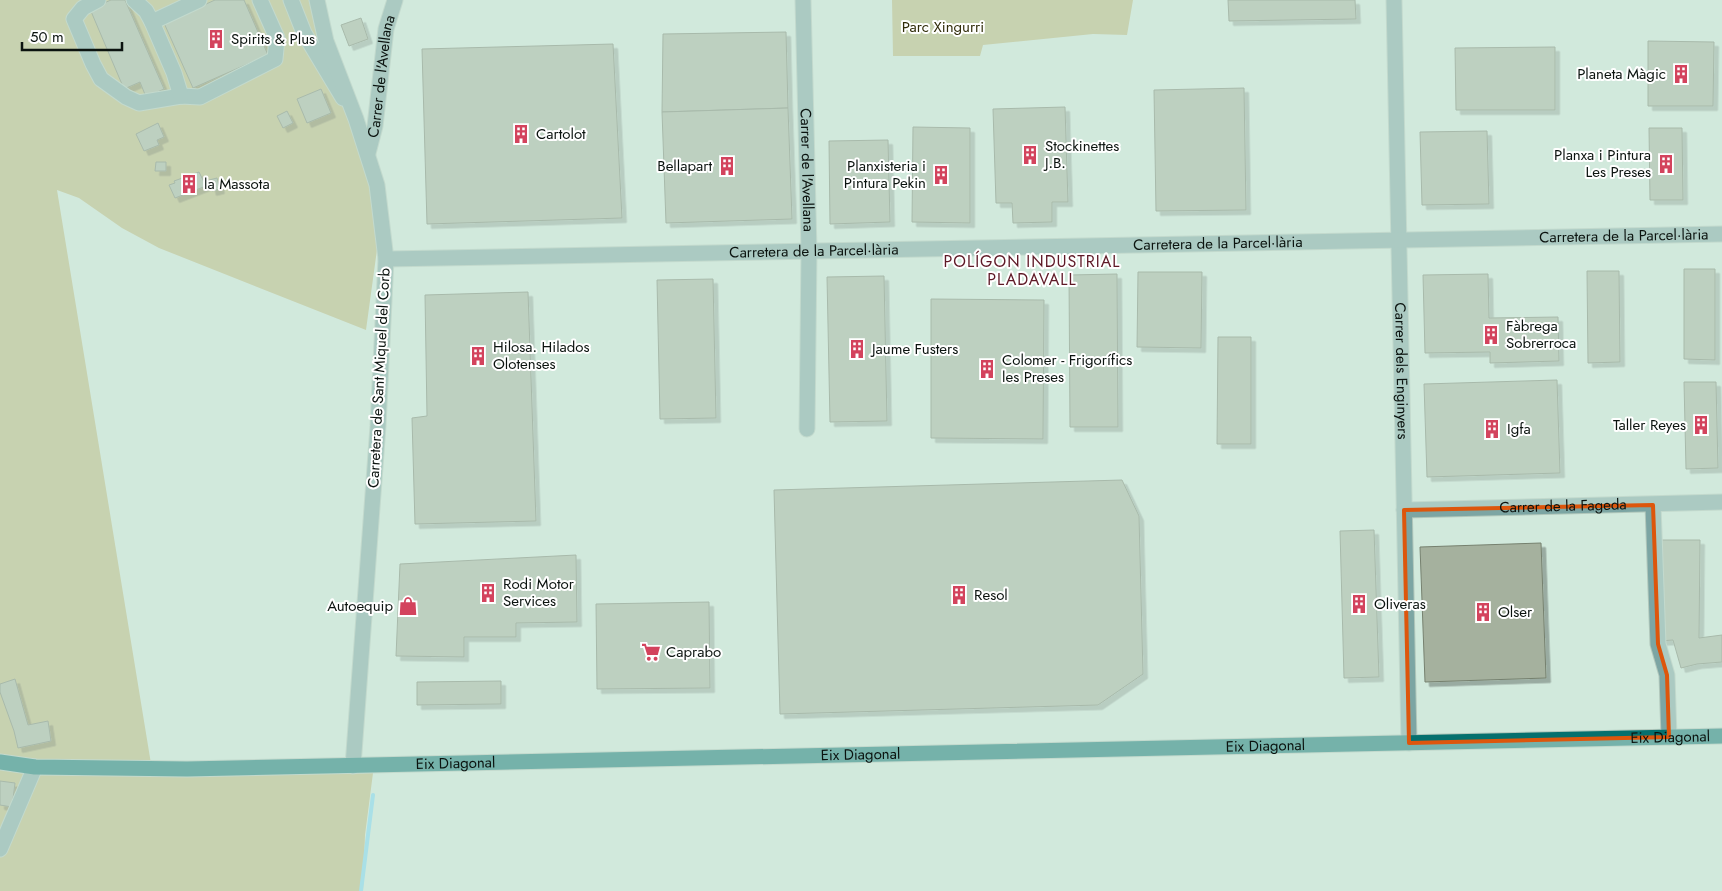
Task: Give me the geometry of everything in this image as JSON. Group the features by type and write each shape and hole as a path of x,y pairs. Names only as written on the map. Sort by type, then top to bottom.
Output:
{"main road":[{"name":"Eix Diagonal","path":"0,762 35,767 186,769 1722,736"}],"street":[{"path":"98,0 83,8 74,19 101,79 126,97 139,103 181,96 200,97 275,59 277,38 260,0"},
{"path":"134,0 146,11 152,22 174,73 181,96"},
{"path":"152,22 199,0"},
{"path":"291,0 304,33 356,119"},
{"name":"Carretera de Sant Miquel del Corb","path":"317,0 326,41 356,119 377,185 386,258 378,426 354,766"},
{"name":"Carrer de l'Avellana","path":"368,153 375,126 386,29 395,0"},
{"name":"Carrer de l'Avellana","path":"803,0 809,251 807,429"},
{"name":"Carrer dels Enginyers","path":"1394,0 1409,742"},
{"name":"Carretera de la Parcel·lària","path":"386,258 1722,234"},
{"name":"Carrer de la Fageda","path":"1404,510 1722,502"},
{"path":"1654,504 1658,644 1667,675 1669,737"},
{"path":"0,849 35,767"}],"highlighted area":[{"path":"1653,505 1658,644 1667,675 1669,737 1409,743 1404,510"}],"green space":[{"path":"0,0 320,0 361,117 379,235 366,330 159,248 122,228 79,198 57,190 153,776 373,773 365,835 363,891 0,891"},
{"name":"Parc Xingurri","path":"892,0 1133,0 1127,35 1093,34 983,45 980,56 893,56"}],"building":[{"path":"111,0 125,0 164,89 146,97 140,82 124,89 90,9"},
{"name":"Spirits & Plus","path":"215,0 244,0 268,55 193,88 164,23"},
{"path":"1228,0 1355,0 1356,19 1229,21"},
{"path":"361,18 368,39 349,46 341,25"},
{"path":"786,32 788,108 662,112 663,34"},
{"name":"Planeta Màgic","path":"1648,41 1714,42 1713,106 1648,106"},
{"name":"Cartolot","path":"613,44 622,218 427,224 422,49"},
{"path":"1555,47 1555,110 1456,110 1455,48"},
{"path":"1244,88 1246,210 1156,211 1154,90"},
{"path":"321,89 331,113 307,123 297,99"},
{"name":"Stockinettes J.B.","path":"1065,107 1068,202 1052,202 1052,222 1013,223 1012,203 996,203 993,109"},
{"name":"Bellapart","path":"788,108 792,219 666,223 662,112"},
{"path":"287,111 293,123 283,128 277,116"},
{"path":"158,123 164,137 157,140 159,145 144,151 136,134"},
{"name":"Planxisteria i Pintura Pekin","path":"913,127 970,128 970,223 912,222"},
{"name":"Planxa i Pintura Les Preses","path":"1649,128 1682,128 1683,200 1650,200"},
{"path":"1487,131 1489,204 1422,205 1420,132"},
{"path":"888,140 890,222 830,224 829,141"},
{"path":"156,162 166,162 166,171 155,171"},
{"name":"la Massota","path":"199,172 206,186 175,198 169,185 175,183 174,181"},
{"path":"217,178 220,189 212,191 209,180"},
{"path":"1684,269 1715,269 1715,360 1684,359"},
{"path":"1587,271 1619,271 1620,362 1588,363"},
{"path":"1138,272 1202,272 1201,348 1137,347"},
{"path":"1117,274 1118,427 1070,427 1069,275"},
{"name":"Fàbrega Sobrerroca","path":"1488,274 1489,318 1558,317 1559,361 1490,363 1490,352 1425,353 1423,275"},
{"name":"Jaume Fusters","path":"884,276 887,421 830,422 827,277"},
{"path":"713,279 716,418 660,419 657,280"},
{"name":"Hilosa. Hilados Olotenses","path":"528,292 536,521 415,524 412,418 427,416 425,295"},
{"name":"Colomer - Frigorífics les Preses","path":"931,299 1044,300 1043,439 931,438"},
{"path":"1218,337 1251,337 1251,444 1217,444"},
{"name":"Igfa","path":"1557,380 1560,473 1427,477 1424,384"},
{"name":"Taller Reyes","path":"1684,382 1716,382 1718,468 1686,469"},
{"name":"Resol","path":"1122,480 1139,516 1143,674 1098,705 780,714 774,490"},
{"name":"Oliveras","path":"1374,530 1379,677 1344,678 1340,531"},
{"path":"1659,540 1700,540 1699,638 1722,635 1722,662 1697,664 1681,668 1673,640 1660,641"},
{"name":"Olser","path":"1541,543 1546,678 1425,682 1420,547"},
{"name":"Rodi Motor Services","path":"576,555 577,622 516,623 516,637 464,637 464,657 396,656 400,564"},
{"path":"709,602 710,688 597,689 596,604"},
{"path":"15,679 28,725 48,721 51,741 18,748 0,692 0,684"},
{"path":"501,681 501,704 417,705 417,682"},
{"path":"0,781 15,783 12,807 0,805"}],"waterway":[{"path":"361,891 373,795"}],"place":[{"name":"Spirits & Plus","path":"216,39"},
{"name":"Planeta Màgic","path":"1681,74"},
{"name":"Cartolot","path":"521,134"},
{"name":"Stockinettes J.B.","path":"1030,155"},
{"name":"Planxa i Pintura Les Preses","path":"1666,164"},
{"name":"Bellapart","path":"727,166"},
{"name":"Planxisteria i Pintura Pekin","path":"941,175"},
{"name":"la Massota","path":"189,184"},
{"name":"Fàbrega Sobrerroca","path":"1491,335"},
{"name":"Jaume Fusters","path":"857,349"},
{"name":"Hilosa. Hilados Olotenses","path":"478,356"},
{"name":"Colomer - Frigorífics les Preses","path":"987,369"},
{"name":"Taller Reyes","path":"1701,425"},
{"name":"Igfa","path":"1492,429"},
{"name":"Rodi Motor Services","path":"488,593"},
{"name":"Resol","path":"959,595"},
{"name":"Oliveras","path":"1359,604"},
{"name":"Autoequip","path":"408,606"},
{"name":"Olser","path":"1483,612"},
{"name":"Caprabo","path":"651,652"}],"district":[{"name":"POLÍGON INDUSTRIAL PLADAVALL","path":"1032,270"}]}
